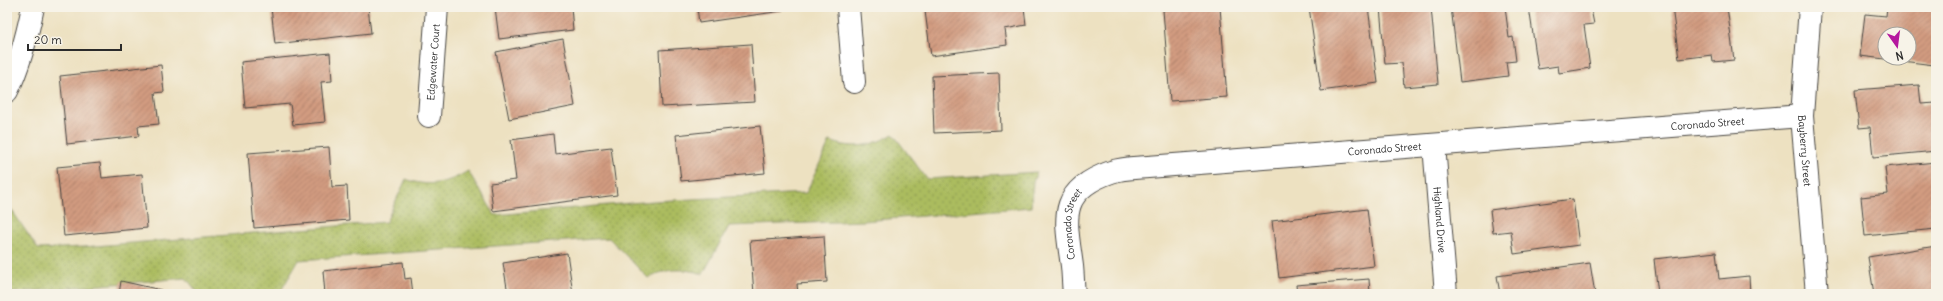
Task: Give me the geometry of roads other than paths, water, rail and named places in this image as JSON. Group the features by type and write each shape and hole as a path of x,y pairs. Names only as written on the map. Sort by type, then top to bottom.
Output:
{"street":[{"path":"7,91 14,77 33,7"},
{"name":"Edgewater Court","path":"429,116 437,7"},
{"path":"848,7 854,82"},
{"name":"Bayberry Street","path":"1810,7 1802,116 1817,294"},
{"name":"Coronado Street","path":"1074,294 1067,235 1066,217 1069,206 1081,188 1112,172 1148,167 1802,116"},
{"name":"Highland Drive","path":"1434,145 1446,294"}]}
